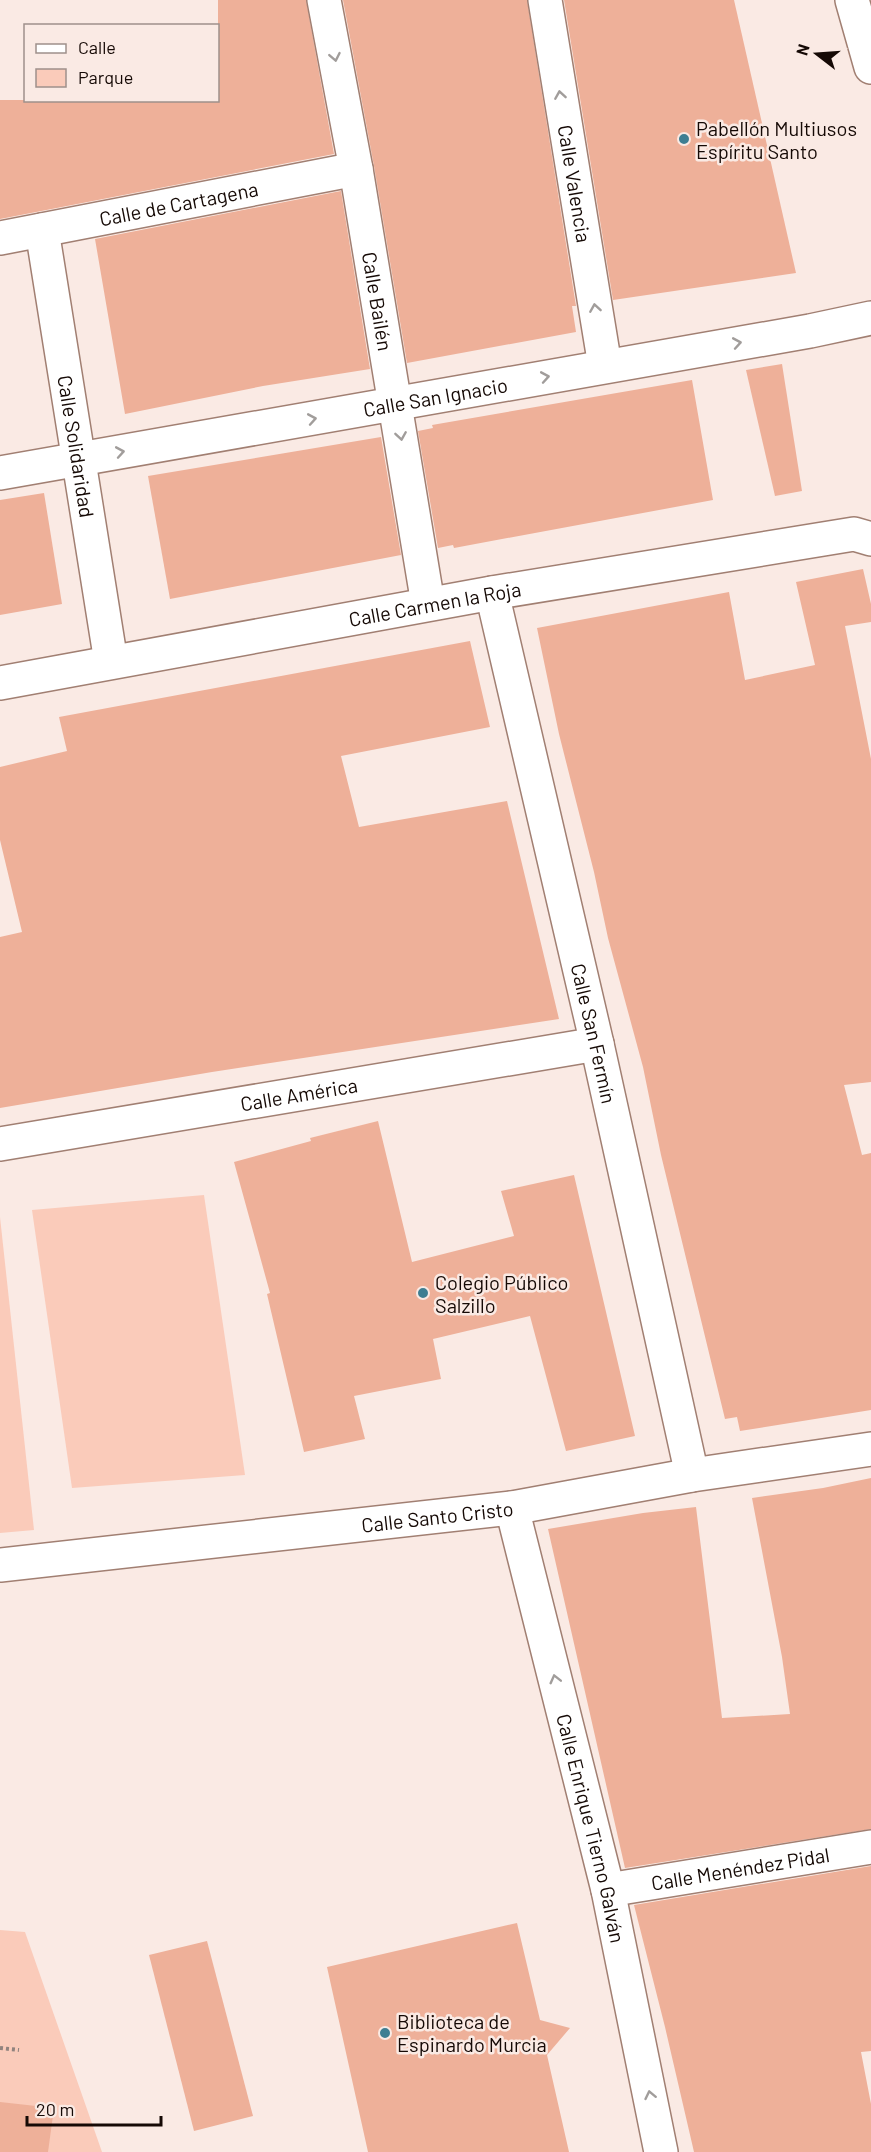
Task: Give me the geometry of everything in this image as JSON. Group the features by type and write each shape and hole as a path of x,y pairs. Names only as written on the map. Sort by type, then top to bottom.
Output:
{"street":[{"name":"Calle Bailén","path":"324,0 356,169 428,604"},
{"name":"Calle Valencia","path":"544,0 605,366"},
{"path":"852,0 871,67"},
{"name":"Calle de Cartagena","path":"0,238 356,169"},
{"name":"Calle Solidaridad","path":"42,230 111,662"},
{"name":"Calle San Ignacio","path":"0,473 810,331 871,318"},
{"name":"Calle Carmen la Roja","path":"0,682 492,592 855,534 871,539"},
{"name":"Calle San Fermín","path":"492,592 597,1044 692,1475"},
{"name":"Calle América","path":"0,1144 597,1044"},
{"name":"Calle Santo Cristo","path":"0,1565 512,1508 692,1475 871,1449"},
{"name":"Calle Enrique Tierno Galván","path":"512,1508 608,1890 662,2152"},
{"name":"Calle Menéndez Pidal","path":"608,1890 871,1847"}],"path":[{"path":"0,2048 19,2050"}],"green space":[{"path":"204,1195 245,1475 72,1488 32,1210"},
{"path":"0,1217 34,1530 0,1533"},
{"path":"0,1930 25,1932 102,2152 0,2152"}],"building":[{"path":"218,0 306,0 334,154 0,219 0,100 219,102"},
{"path":"343,0 527,0 576,306 572,306 576,332 407,363"},
{"name":"Pabellón Multiusos Espíritu Santo","path":"564,0 734,0 796,273 613,300"},
{"path":"341,191 370,369 263,386 125,414 95,239"},
{"path":"782,364 802,491 775,496 746,370"},
{"path":"692,380 713,500 454,548 453,545 438,548 418,431 433,428 432,425"},
{"path":"381,437 401,555 170,599 148,476"},
{"path":"44,493 62,604 0,615 0,500"},
{"path":"863,569 871,604 871,622 845,626 871,759 871,1082 844,1085 862,1155 871,1153 871,1410 740,1431 737,1417 725,1419 661,1155 643,1067 608,938 594,872 559,734 537,628 729,592 745,680 815,665 796,582"},
{"path":"470,641 490,727 341,756 359,827 507,801 559,1019 212,1072 0,1108 0,937 22,932 0,840 0,767 67,751 59,717"},
{"path":"378,1121 412,1262 514,1236 501,1191 574,1175 635,1436 566,1451 530,1316 433,1339 441,1379 354,1396 365,1439 304,1452 267,1294 270,1293 234,1162 311,1141 310,1138"},
{"path":"871,1478 871,1829 625,1868 548,1529 643,1513 696,1507 722,1718 790,1714 782,1657 752,1498 823,1488"},
{"path":"871,1866 871,2051 861,2052 871,2104 871,2152 694,2152 634,1905"},
{"name":"Biblioteca de Espinardo Murcia","path":"517,1923 540,2020 570,2028 547,2055 569,2152 368,2152 327,1967"},
{"path":"207,1941 253,2116 194,2131 149,1955"},
{"path":"0,2102 54,2108 48,2152 0,2152"}],"place":[{"name":"Pabellón Multiusos Espíritu Santo","path":"684,139"},
{"name":"Colegio Público Salzillo","path":"423,1293"},
{"name":"Biblioteca de Espinardo Murcia","path":"385,2033"}]}
